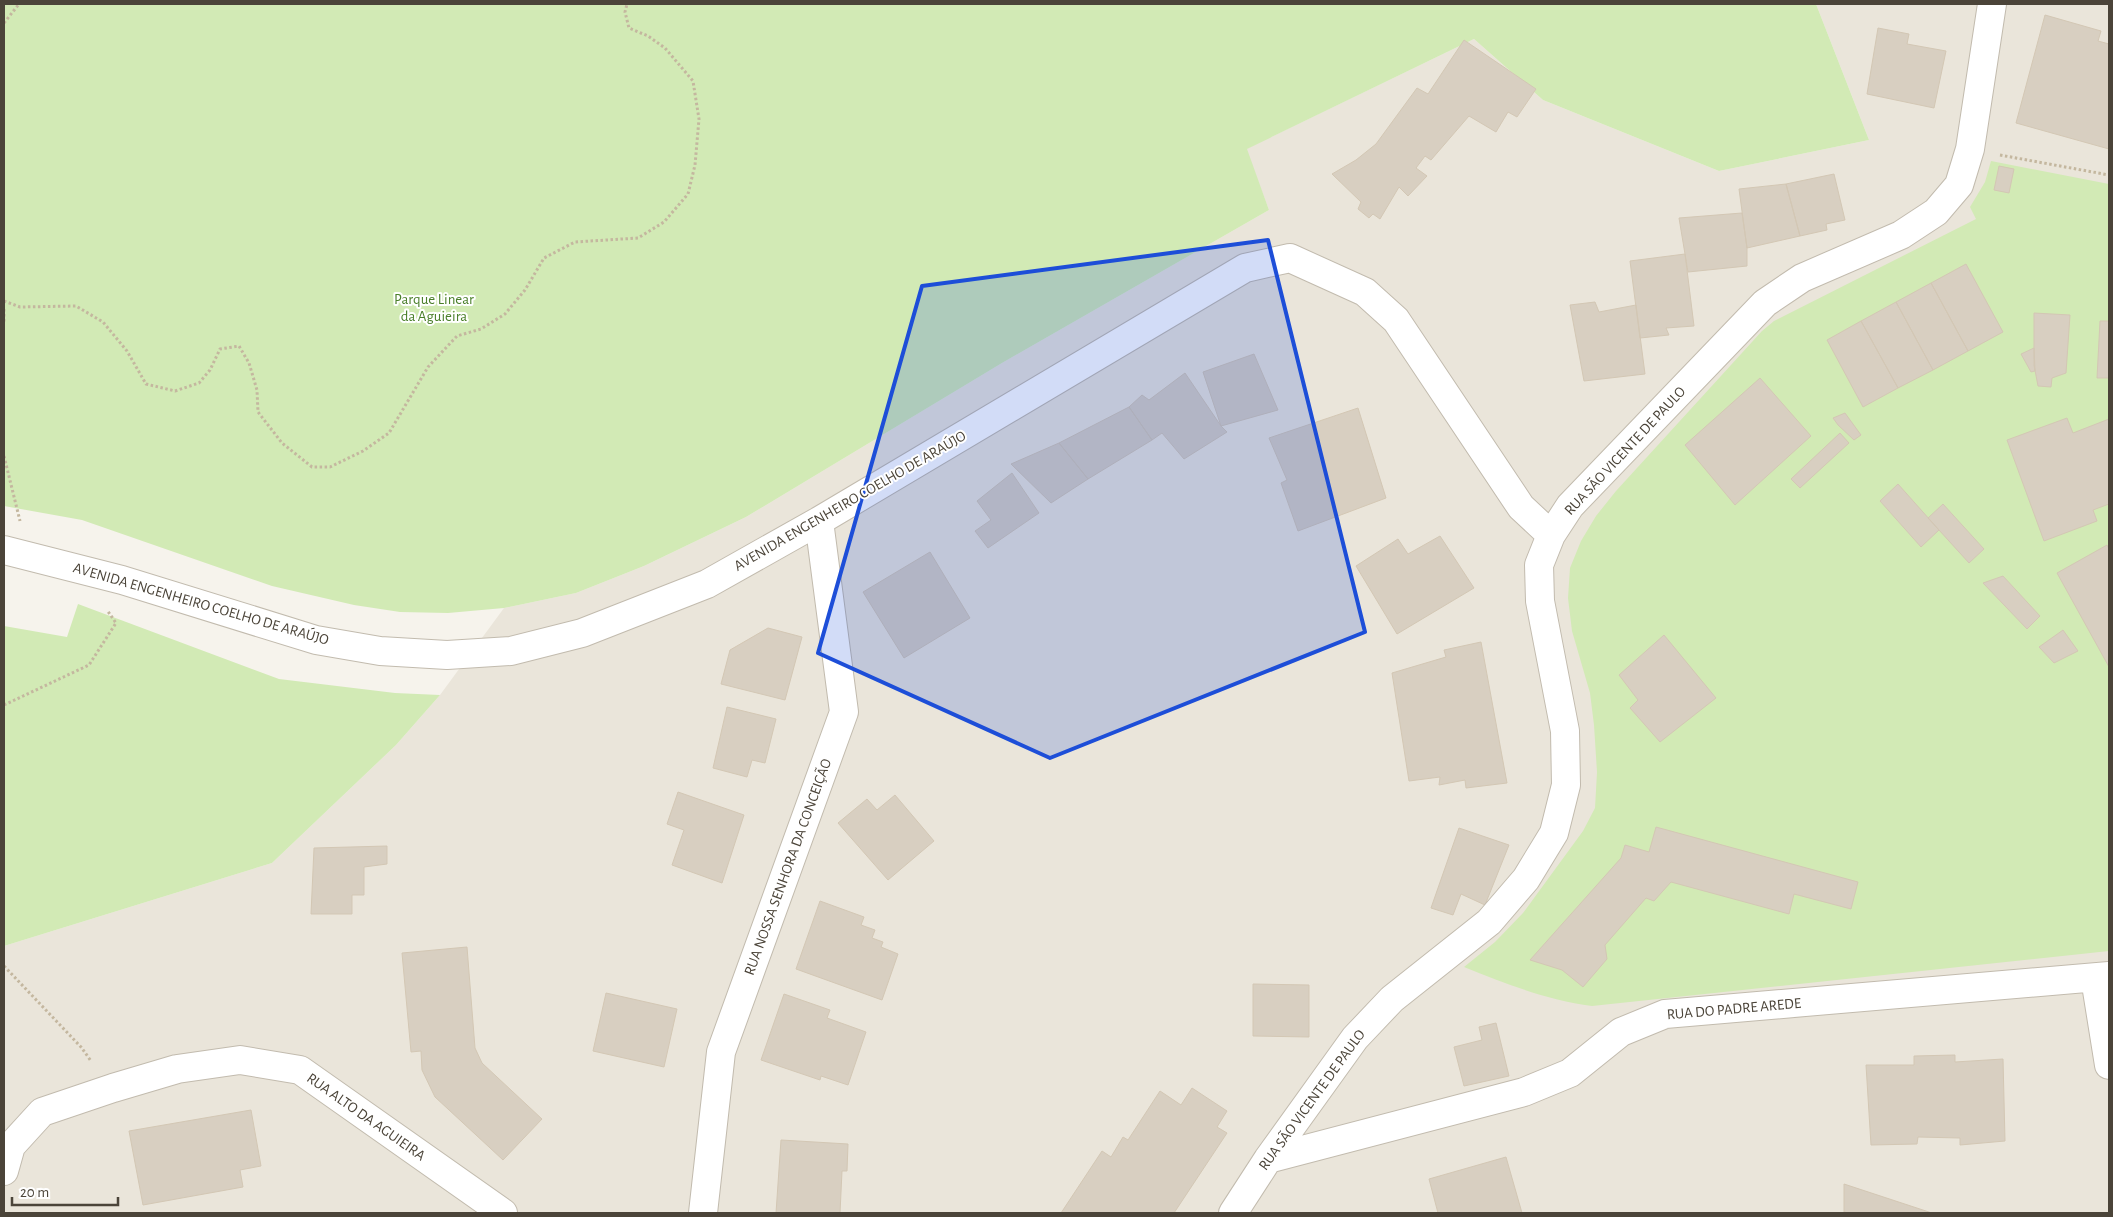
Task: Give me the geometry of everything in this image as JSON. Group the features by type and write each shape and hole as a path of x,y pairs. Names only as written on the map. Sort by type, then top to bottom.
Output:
{"street":[{"name":"RUA SÃO VICENTE DE PAULO","path":"1233,1213 1268,1159 1354,1038 1392,999 1489,922 1526,879 1554,834 1566,785 1565,730 1540,601 1539,565 1551,535 1570,506 1765,303 1802,278 1901,235 1936,212 1959,184 1970,149 1992,4"},
{"name":"AVENIDA ENGENHEIRO COELHO DE ARAÚJO","path":"16,553 131,583 316,640 380,651 447,655 511,651 582,634 707,584 819,520 1245,268 1290,258 1366,292 1396,320 1521,507 1551,535"},
{"name":"RUA NOSSA SENHORA DA CONCEIÇÃO","path":"703,1213 721,1052 844,712 819,520"},
{"name":"RUA DO PADRE AREDE","path":"1268,1159 1524,1092 1570,1073 1621,1032 1665,1014 2102,977"},
{"path":"2102,977 2109,1065"},
{"name":"RUA ALTO DA AGUIEIRA","path":"4,1171 11,1146 42,1112 113,1088 177,1070 240,1060 300,1070 503,1213"}],"path":[{"path":"4,23 18,4"},
{"path":"4,300 20,307 76,306 103,322 127,351 146,384 175,391 199,384 210,370 220,348 239,346 249,363 257,390 258,412 282,443 312,467 330,467 363,451 389,433 428,367 457,336 480,329 505,314 525,290 544,258 575,242 638,238 664,222 688,194 695,165 699,118 693,80 664,48 648,36 629,28 625,12 628,4"},
{"path":"1970,149 2109,175"},
{"path":"4,309 4,322"},
{"path":"4,456 16,553"},
{"path":"4,705 89,665 116,622 77,568"},
{"path":"4,966 81,1047 113,1088"}],"highlighted area":[{"path":"1268,240 1365,632 1050,758 818,653 922,286"}],"shaded area":[{"path":"1816,4 2109,4 2109,1213 4,1213 4,946 272,863 396,745 440,695 504,608 576,593 644,566 746,517 1002,363 1269,210 1246,149 1474,39 1543,100 1719,171 1869,140"}],"green space":[{"name":"Parque Linear da Aguieira","path":"4,4 1816,4 1869,140 1719,171 1543,100 1474,39 1247,149 1269,210 1002,363 746,517 644,566 576,593 504,608 448,613 400,612 354,605 272,586 82,520 4,506"},
{"path":"1991,161 2109,184 2109,951 1592,1006 1543,996 1464,967 1495,942 1523,913 1583,831 1595,808 1597,772 1590,693 1572,631 1568,598 1570,568 1581,541 1596,516 1616,491 1762,331 1774,321 1976,219 1970,207 1985,182"},
{"path":"78,604 279,679 395,693 440,695 396,745 272,863 4,946 4,626 67,637"}],"building":[{"path":"2045,15 2101,31 2098,41 2109,44 2109,149 2016,123"},
{"path":"1878,28 1909,34 1907,44 1946,51 1934,108 1867,94"},
{"path":"1464,40 1536,89 1517,117 1508,112 1496,132 1469,116 1431,160 1425,156 1416,168 1427,176 1408,196 1399,187 1380,219 1373,214 1369,218 1358,209 1361,202 1332,174 1356,160 1376,144 1417,88 1428,94"},
{"path":"1999,166 2014,169 2009,193 1994,190"},
{"path":"1834,174 1845,220 1826,224 1827,230 1800,236 1786,184"},
{"path":"1786,184 1800,236 1747,248 1739,189"},
{"path":"1742,213 1747,248 1747,266 1688,272 1679,218"},
{"path":"1685,254 1694,326 1666,328 1669,335 1640,338 1630,261"},
{"path":"1966,264 2003,332 1968,351 1931,283"},
{"path":"1931,283 1968,351 1933,370 1896,302"},
{"path":"1595,302 1599,312 1636,305 1645,374 1584,381 1570,305"},
{"path":"1896,302 1933,370 1898,388 1861,321"},
{"path":"2034,313 2070,315 2066,373 2052,378 2051,387 2038,386 2034,365"},
{"path":"1861,321 1898,388 1863,407 1827,340"},
{"path":"2100,321 2109,321 2109,378 2097,378"},
{"path":"2034,348 2035,371 2031,372 2021,354"},
{"path":"1254,354 1278,410 1221,426 1203,372"},
{"path":"1185,373 1227,432 1184,459 1162,433 1152,440 1129,407 1142,395 1149,400"},
{"path":"1760,378 1811,436 1735,505 1685,445"},
{"path":"1129,407 1152,440 1088,479 1059,443"},
{"path":"1358,408 1386,498 1298,531 1281,483 1287,480 1269,438"},
{"path":"1845,413 1861,435 1854,440 1833,418"},
{"path":"2067,418 2073,433 2109,419 2109,504 2093,510 2097,521 2044,541 2007,440"},
{"path":"1840,433 1849,443 1800,488 1791,479"},
{"path":"1059,443 1088,479 1051,503 1011,464"},
{"path":"1012,473 1039,513 988,548 975,531 991,520 977,501"},
{"path":"1898,484 1939,530 1921,547 1880,501"},
{"path":"1943,504 1984,549 1969,563 1928,518"},
{"path":"1440,536 1474,588 1397,634 1356,566 1398,539 1408,554"},
{"path":"2107,545 2109,549 2109,667 2057,573"},
{"path":"930,552 970,618 904,658 863,592"},
{"path":"2003,576 2040,616 2027,629 1983,583"},
{"path":"768,628 802,637 785,700 721,684 730,650"},
{"path":"2063,630 2078,651 2054,663 2039,647"},
{"path":"1664,635 1716,698 1660,742 1630,708 1638,700 1619,675"},
{"path":"1481,642 1507,783 1466,788 1465,780 1439,785 1440,777 1409,781 1392,673 1446,657 1444,650"},
{"path":"727,707 776,719 765,763 752,760 747,777 713,768"},
{"path":"678,792 744,815 722,883 672,865 684,830 667,824"},
{"path":"895,795 934,841 888,880 838,823 867,799 877,810"},
{"path":"1656,827 1858,882 1851,909 1794,894 1789,914 1671,882 1654,901 1646,898 1605,945 1607,959 1583,987 1562,970 1530,960 1621,858 1625,845 1649,852"},
{"path":"1459,828 1509,845 1485,905 1461,894 1453,915 1431,908"},
{"path":"387,846 387,864 364,867 364,895 352,895 352,914 311,914 314,848"},
{"path":"820,901 864,917 861,925 875,930 872,938 883,942 881,947 898,954 882,1000 796,969"},
{"path":"467,947 475,1048 482,1063 542,1119 503,1160 435,1097 422,1070 421,1051 411,1052 402,953"},
{"path":"1253,984 1309,985 1309,1037 1253,1036"},
{"path":"606,993 677,1009 664,1067 593,1051"},
{"path":"784,994 830,1010 827,1018 866,1032 848,1085 821,1076 820,1080 761,1060"},
{"path":"1496,1023 1509,1076 1464,1086 1454,1047 1482,1040 1479,1027"},
{"path":"1955,1055 1955,1062 2003,1059 2005,1141 1960,1145 1960,1138 1918,1137 1917,1144 1871,1145 1866,1065 1914,1065 1914,1056"},
{"path":"1192,1088 1227,1111 1217,1127 1227,1133 1174,1213 1061,1213 1102,1151 1111,1157 1123,1137 1128,1140 1160,1091 1181,1105"},
{"path":"251,1110 261,1166 240,1170 243,1187 143,1205 129,1131"},
{"path":"781,1140 848,1144 847,1171 842,1171 840,1213 776,1213"},
{"path":"1506,1157 1522,1213 1438,1213 1429,1179"},
{"path":"1844,1184 1932,1213 1844,1212"}]}
